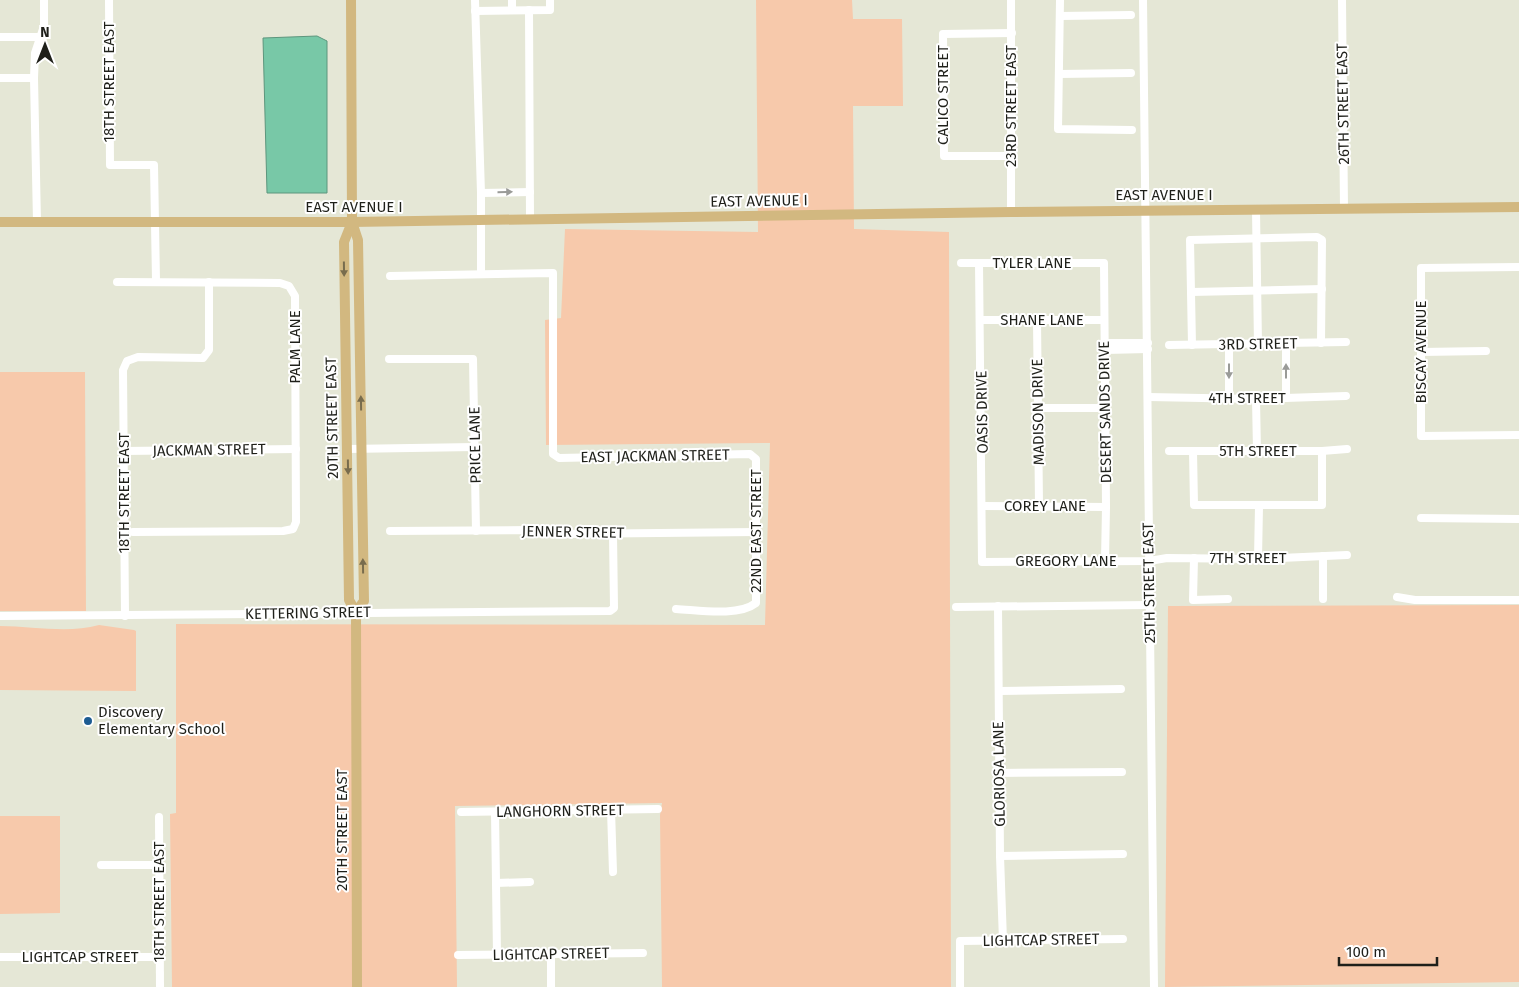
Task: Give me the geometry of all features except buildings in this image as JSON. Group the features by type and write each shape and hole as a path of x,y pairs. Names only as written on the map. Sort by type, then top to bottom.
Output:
{"main road":[{"name":"20TH STREET EAST","path":"351,0 352,222 358,240 364,601 356,612"},
{"name":"EAST AVENUE I","path":"0,222 352,222 1519,206"},
{"name":"20TH STREET EAST","path":"352,222 344,242 349,600 356,612 357,987"}],"street":[{"path":"37,222 34,78 35,52 44,26 44,0"},
{"name":"18TH STREET EAST","path":"109,0 110,165 154,164 155,221"},
{"path":"390,276 481,274 475,0"},
{"path":"512,0 512,10"},
{"path":"475,11 550,10 550,0"},
{"name":"23RD STREET EAST","path":"1011,0 1011,212"},
{"path":"1060,0 1058,129 1132,130"},
{"name":"25TH STREET EAST","path":"1143,0 1154,987"},
{"name":"26TH STREET EAST","path":"1342,0 1344,209"},
{"path":"528,10 530,220"},
{"path":"1060,16 1131,16"},
{"name":"CALICO STREET","path":"1010,156 944,156 943,34 1012,33"},
{"path":"0,37 40,37"},
{"path":"1059,74 1131,73"},
{"path":"0,78 34,78"},
{"path":"480,193 530,192"},
{"path":"1256,210 1258,345"},
{"path":"155,221 156,281"},
{"path":"1192,345 1190,240 1256,240 1317,237 1322,240 1321,343"},
{"name":"TYLER LANE","path":"960,263 1104,263"},
{"name":"OASIS DRIVE","path":"979,263 983,506 982,562"},
{"name":"DESERT SANDS DRIVE","path":"1104,263 1105,561"},
{"name":"BISCAY AVENUE","path":"1519,267 1421,268 1421,436 1519,435"},
{"name":"EAST JACKMAN STREET","path":"481,274 553,274 552,454 559,458 750,454 756,460"},
{"name":"PALM LANE","path":"117,282 280,283 289,286 295,296 296,522 294,529 283,531 133,532"},
{"name":"18TH STREET EAST","path":"124,616 123,370 127,361 138,357 204,358 209,350 209,282"},
{"path":"1191,292 1322,289"},
{"name":"MADISON DRIVE","path":"1037,319 1039,506"},
{"name":"SHANE LANE","path":"981,320 1104,320"},
{"name":"3RD STREET","path":"1169,345 1258,345 1346,342"},
{"path":"1286,344 1286,398"},
{"path":"1229,345 1229,398"},
{"path":"1105,347 1148,346"},
{"path":"1422,352 1486,352"},
{"name":"PRICE LANE","path":"389,359 473,359 476,531"},
{"name":"4TH STREET","path":"1148,397 1256,399 1346,396"},
{"path":"1256,399 1257,451"},
{"path":"1037,408 1105,408"},
{"path":"348,449 475,447"},
{"name":"JACKMAN STREET","path":"123,451 296,449"},
{"name":"5TH STREET","path":"1169,451 1322,451 1347,449"},
{"path":"1193,451 1194,505 1259,506 1322,505 1322,451"},
{"name":"22ND EAST STREET","path":"676,609 736,610 749,609 756,604 756,460"},
{"name":"COREY LANE","path":"983,506 1106,507"},
{"path":"1258,559 1259,506"},
{"path":"1421,518 1519,519"},
{"name":"JENNER STREET","path":"390,531 529,530 560,534 757,532"},
{"name":"KETTERING STREET","path":"0,616 356,612 610,612 614,608 614,534"},
{"name":"7TH STREET","path":"1149,561 1167,558 1258,559 1347,555"},
{"path":"1323,556 1323,600"},
{"path":"1194,558 1193,600 1228,599"},
{"name":"GREGORY LANE","path":"982,562 1149,561"},
{"path":"1397,597 1415,600 1519,600"},
{"path":"956,607 1149,605"},
{"name":"GLORIOSA LANE","path":"998,606 1000,856 1003,941"},
{"path":"998,691 1121,689"},
{"path":"999,773 1122,772"},
{"name":"LANGHORN STREET","path":"462,812 658,809"},
{"path":"611,810 613,872"},
{"path":"495,812 497,955"},
{"name":"18TH STREET EAST","path":"159,817 160,987"},
{"path":"1000,856 1123,854"},
{"path":"102,865 159,865"},
{"path":"496,883 530,882"},
{"name":"LIGHTCAP STREET","path":"960,987 960,941 1123,939"},
{"name":"LIGHTCAP STREET","path":"458,955 643,953"},
{"path":"551,954 551,987"},
{"name":"LIGHTCAP STREET","path":"0,957 160,957"}],"shaded area":[{"path":"756,0 852,0 853,19 902,19 903,106 853,106 854,229 949,232 951,987 662,987 660,815 662,803 455,806 457,987 172,987 170,814 176,813 176,624 765,625 770,443 546,445 545,320 561,318 565,229 758,232"},
{"path":"317,36 327,41 327,193 267,193 263,38"},
{"path":"0,372 85,372 86,611 0,611"},
{"path":"1519,605 1519,982 1165,987 1168,606"},
{"path":"99,625 136,631 136,691 0,690 0,626 75,629"},
{"path":"0,816 60,816 60,913 0,914"}],"place":[{"name":"Discovery Elementary School","path":"88,721"}]}
